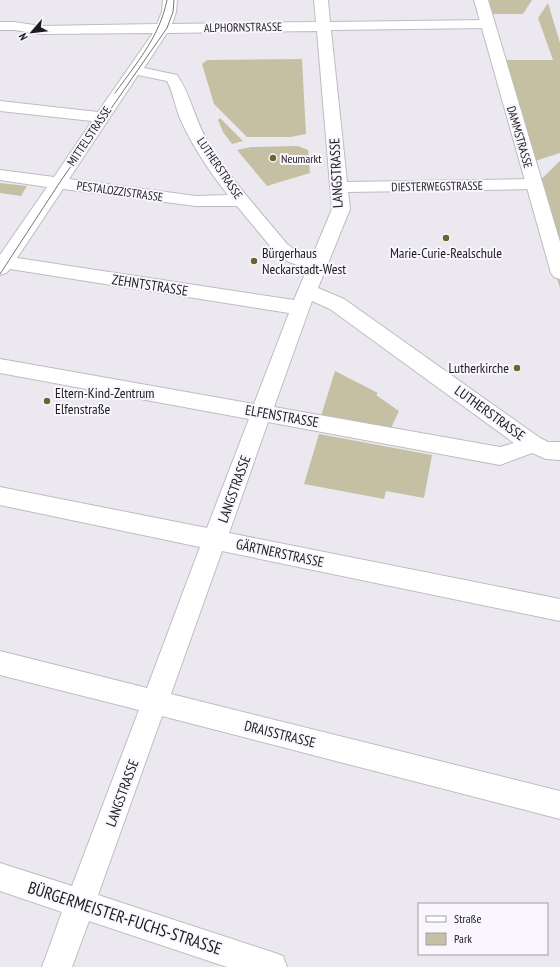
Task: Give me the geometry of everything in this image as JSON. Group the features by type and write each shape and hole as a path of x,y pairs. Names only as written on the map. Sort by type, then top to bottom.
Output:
{"street":[{"name":"MITTELSTRASSE","path":"2,264 163,28 169,12 170,0"},
{"name":"LANGSTRASSE","path":"57,967 304,300 340,209 321,0"},
{"name":"DAMMSTRASSE","path":"481,0 560,273"},
{"name":"ALPHORNSTRASSE","path":"0,26 14,26 41,30 487,24"},
{"name":"LUTHERSTRASSE","path":"134,70 168,76 175,81 187,116 199,141 223,178 281,248 293,257 317,266"},
{"path":"0,106 103,117"},
{"name":"PESTALOZZISTRASSE","path":"0,175 196,201 241,200"},
{"name":"DIESTERWEGSTRASSE","path":"339,187 534,184"},
{"name":"ZEHNTSTRASSE","path":"2,264 304,300"},
{"name":"LUTHERSTRASSE","path":"304,300 337,304 532,444"},
{"name":"ELFENSTRASSE","path":"0,366 263,412 500,456 517,451 532,444"},
{"path":"532,444 546,450 560,451"},
{"name":"GÄRTNERSTRASSE","path":"0,496 560,610"},
{"name":"DRAISSTRASSE","path":"0,663 560,805"},
{"name":"BÜRGERMEISTER-FUCHS-STRASSE","path":"0,877 272,967"}],"green space":[{"path":"488,0 532,0 523,14 492,14"},
{"path":"548,3 560,43 560,153 535,161 505,60 553,60 538,18"},
{"path":"302,59 306,134 291,137 247,137 214,104 202,64 207,60"},
{"path":"220,118 243,141 232,144 223,132 218,120"},
{"path":"298,146 308,150 310,173 267,186 237,150 251,147"},
{"path":"560,161 560,288 529,191"},
{"path":"0,183 27,186 21,196 0,193"},
{"path":"335,371 378,393 376,395 399,411 391,428 321,416"},
{"path":"319,434 432,455 424,498 386,491 384,499 304,484"}],"tram line":[{"path":"115,93 153,38 164,13 167,0"},
{"path":"0,274 60,182 167,28 173,12 174,0"}],"place":[{"name":"Neumarkt","path":"273,158"},
{"name":"Marie-Curie-Realschule","path":"446,238"},
{"name":"Bürgerhaus Neckarstadt-West","path":"254,261"},
{"name":"Lutherkirche","path":"517,368"},
{"name":"Eltern-Kind-Zentrum Elfenstraße","path":"47,401"}]}
